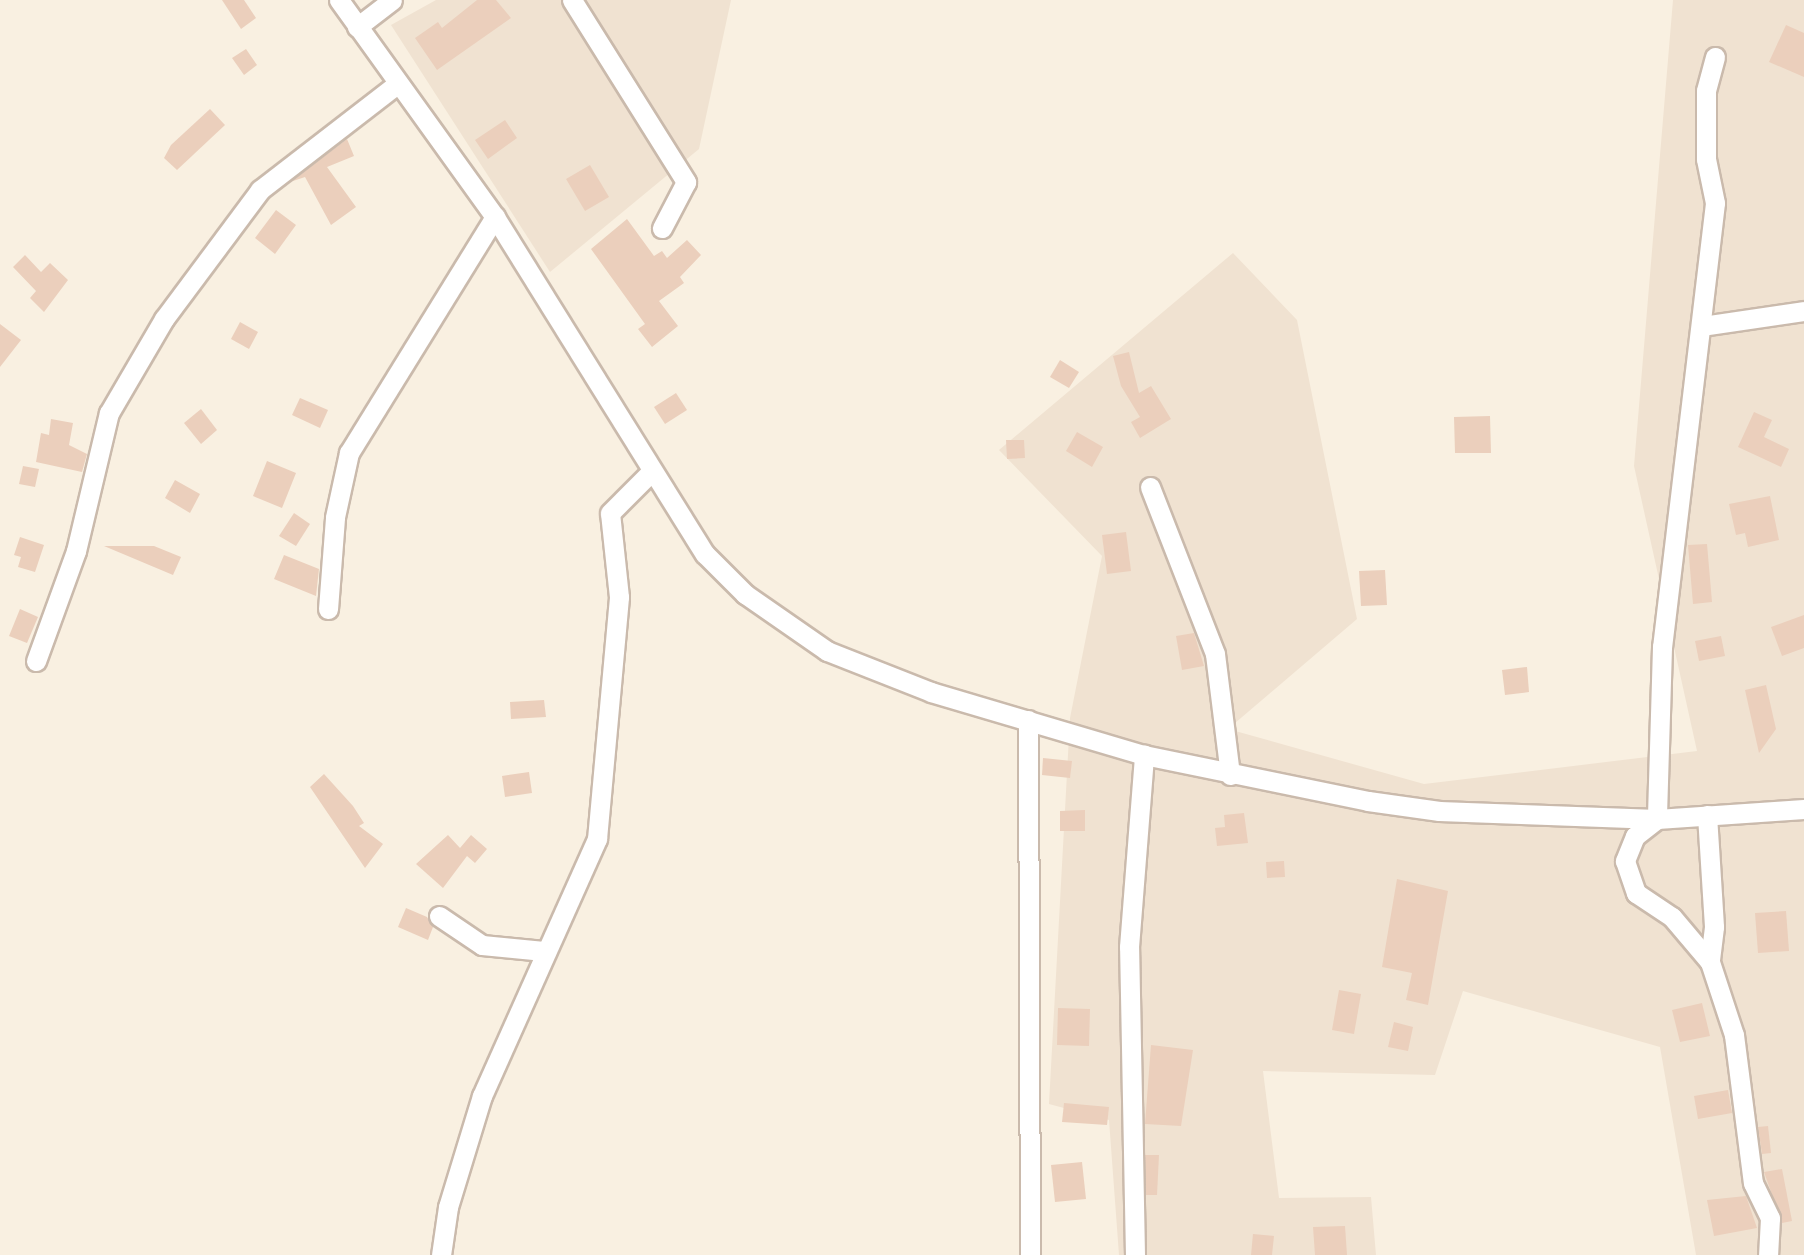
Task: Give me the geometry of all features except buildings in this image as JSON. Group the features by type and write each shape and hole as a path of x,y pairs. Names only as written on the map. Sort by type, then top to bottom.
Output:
{"street":[{"path":"339,0 396,85 495,217 652,471 719,571 827,651 1028,720 1144,754 1230,775 1439,811 1657,819 1804,809"},
{"path":"357,27 392,0"},
{"path":"572,0 686,182 662,228"},
{"path":"1657,819 1662,647 1715,203 1706,159 1706,91 1715,57"},
{"path":"36,661 76,551 109,413 164,319 260,190 396,85"},
{"path":"328,609 335,517 349,453 495,217"},
{"path":"1702,326 1804,311"},
{"path":"441,1255 448,1206 482,1096 544,951 597,839 619,597 610,513 652,471"},
{"path":"1150,487 1215,654 1230,775"},
{"path":"1028,720 1030,1255"},
{"path":"1135,1255 1129,947 1144,754"},
{"path":"1707,815 1714,927 1710,962"},
{"path":"1657,819 1634,836 1625,861 1636,893 1672,916 1710,962 1734,1035 1753,1183 1770,1218 1768,1255"},
{"path":"439,916 482,945 544,951"}],"shaded area":[{"path":"436,0 731,0 699,149 550,272 391,25"},
{"path":"1673,0 1804,0 1804,1255 1696,1255 1660,1047 1463,991 1435,1075 1263,1071 1279,1198 1371,1197 1376,1255 1119,1255 1109,1120 1049,1104 1070,718 1102,556 999,450 1233,253 1297,320 1357,619 1228,729 1424,784 1697,751 1634,466"}]}
